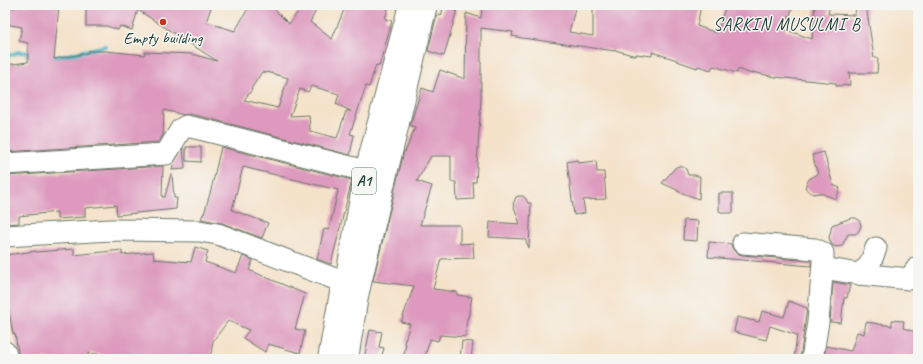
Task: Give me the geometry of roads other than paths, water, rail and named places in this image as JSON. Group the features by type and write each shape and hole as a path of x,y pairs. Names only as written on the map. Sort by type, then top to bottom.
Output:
{"highway":[{"name":"A1","path":"329,359 343,282 347,276 366,171 410,5"},
{"name":"A1","path":"347,359 357,296 426,5"}],"street":[{"path":"5,164 166,154 181,129 186,126 366,171"},
{"path":"5,236 111,230 200,231 218,234 343,282"},
{"path":"743,243 815,249 823,253 818,322 812,359"},
{"path":"859,274 869,266 876,248"},
{"path":"823,268 859,274 909,279 918,267"},
{"path":"5,352 7,359"}],"waterway":[{"path":"51,56 59,57 105,46"},
{"path":"5,57 19,52 32,53"}],"place":[{"name":"Empty building","path":"163,22"}],"district":[{"name":"SARKIN MUSULMI B","path":"787,24"}]}
